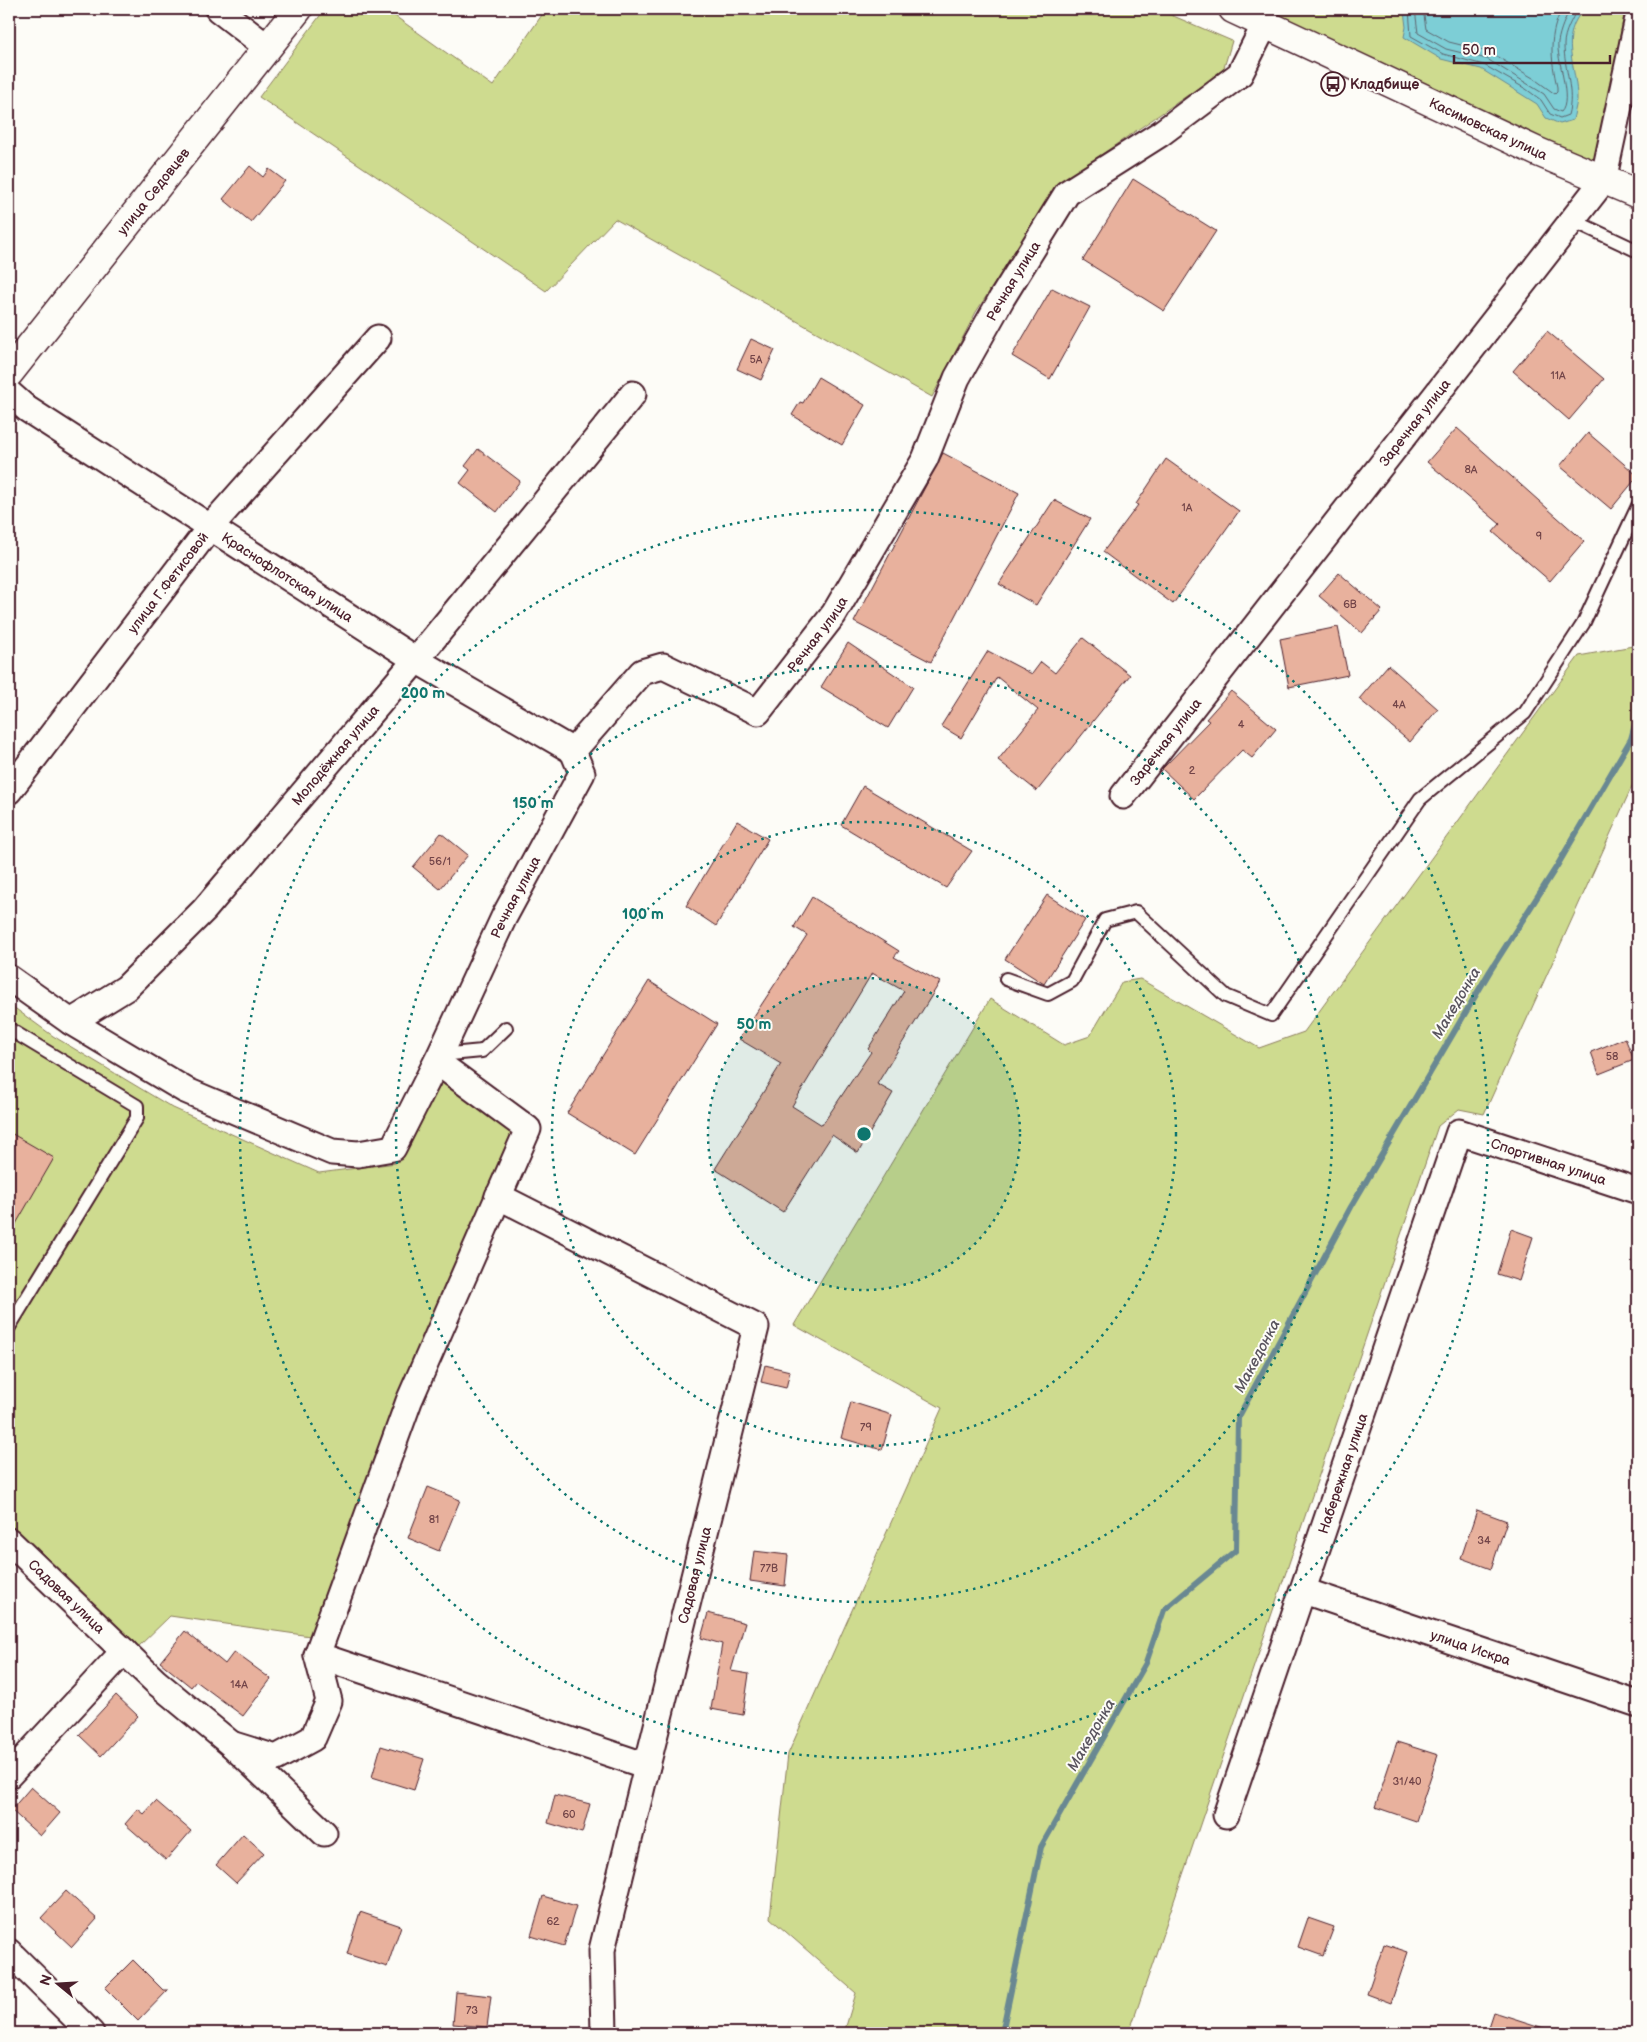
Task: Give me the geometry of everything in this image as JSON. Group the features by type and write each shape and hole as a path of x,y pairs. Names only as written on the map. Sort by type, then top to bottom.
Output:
{"street":[{"path":"218,9 267,47"},
{"name":"улица Седовцев","path":"9,373 298,9"},
{"name":"Касимовская улица","path":"1234,9 1440,107 1603,181 1638,194"},
{"name":"Заречная улица","path":"1123,796 1603,181 1638,18"},
{"name":"Речная улица","path":"72,1022 185,1090 332,1152 358,1154 393,1148 438,1058 504,917 582,772 573,751 642,672 663,666 758,712 834,614 925,459 957,378 1002,298 1068,193 1160,134 1240,74 1265,24"},
{"name":"улица Г.Фетисовой","path":"9,791 211,526 378,338"},
{"name":"Краснофлотская улица","path":"9,393 27,409 416,660 573,751"},
{"name":"Молодёжная улица","path":"72,1022 126,988 204,910 416,660 633,394"},
{"path":"9,978 72,1022"},
{"path":"231,1744 276,1758 313,1738 329,1701 317,1655 409,1401 528,1128 438,1058"},
{"name":"Спортивная улица","path":"1459,1132 1638,1191"},
{"name":"Набережная улица","path":"1226,1815 1459,1132"},
{"name":"Садовая улица","path":"498,1196 756,1327 647,1766"},
{"name":"Садовая улица","path":"9,1541 156,1682 231,1744 324,1833"},
{"name":"улица Искра","path":"1304,1591 1638,1704"},
{"path":"9,1775 124,1651"},
{"path":"317,1655 647,1766 602,1950 604,2033"},
{"path":"12,1964 91,2033"}],"lane":[{"path":"1572,220 1638,251"},
{"path":"1006,979 1048,994 1072,981 1105,920 1136,912 1226,996 1271,1015 1420,799 1525,713 1583,624 1638,506"},
{"path":"438,1058 482,1051 506,1028"},
{"path":"9,1029 137,1106 137,1118 9,1327"}],"green space":[{"path":"325,9 385,9 493,86 546,9 1157,9 1232,41 1223,71 1060,183 976,312 932,397 615,219 546,291 259,97"},
{"path":"1264,9 1625,9 1596,167"},
{"path":"1638,645 1638,773 1484,1114 1459,1109 1438,1126 1129,2033 844,2033 856,1993 770,1918 788,1754 942,1408 794,1325 990,999 1064,1045 1090,1036 1122,982 1140,979 1259,1048 1304,1032 1579,656"},
{"path":"9,1004 53,1036 173,1108 319,1173 396,1163 443,1081 513,1132 424,1335 310,1636 170,1616 137,1648 9,1530"}],"water":[{"path":"1400,9 1585,9 1577,19 1570,41 1577,100 1573,120 1560,124 1546,118 1537,104 1481,69 1441,59 1404,37 1406,27 1404,11"}],"building":[{"path":"250,166 263,177 269,169 285,181 251,222 223,199"},
{"path":"1133,179 1216,231 1164,311 1083,260"},
{"path":"1052,288 1090,307 1050,379 1012,356"},
{"path":"1547,331 1604,379 1569,420 1513,371"},
{"path":"751,339 775,350 761,380 737,369"},
{"path":"818,377 865,405 842,445 792,415 800,402 803,403"},
{"path":"1457,428 1584,541 1550,581 1493,532 1500,524 1427,462"},
{"path":"1588,433 1638,476 1611,509 1560,466"},
{"path":"478,449 520,481 497,512 460,483 470,470 465,466"},
{"path":"943,453 1019,493 931,662 854,622"},
{"path":"1166,459 1239,511 1173,604 1103,552 1138,505 1136,504"},
{"path":"1054,500 1090,519 1036,605 999,584"},
{"path":"1339,573 1382,610 1362,633 1319,596"},
{"path":"1338,627 1348,675 1289,687 1280,639"},
{"path":"1083,638 1130,675 1037,791 998,760 1038,710 997,677 961,738 941,726 988,651 1032,674 1041,662 1055,673"},
{"path":"848,643 913,687 888,728 821,687"},
{"path":"1388,665 1438,709 1410,742 1359,699"},
{"path":"1231,691 1276,729 1252,758 1242,750 1194,799 1162,769 1209,721 1206,719"},
{"path":"863,786 972,851 946,888 841,825"},
{"path":"737,821 768,839 716,926 686,906"},
{"path":"441,833 468,855 440,889 413,867"},
{"path":"1047,895 1085,920 1044,984 1005,959"},
{"path":"812,897 899,951 894,957 940,982 877,1084 893,1093 858,1153 832,1135 783,1212 715,1169 781,1064 739,1039 807,935 794,927","holes":["872,973 904,991 868,1049 871,1052 822,1125 792,1106"]},
{"path":"649,981 717,1024 635,1155 567,1113"},
{"path":"1625,1038 1634,1060 1599,1074 1591,1052"},
{"path":"9,1132 54,1158 9,1236"},
{"path":"1511,1229 1533,1237 1519,1281 1497,1274"},
{"path":"765,1365 790,1371 786,1388 761,1382"},
{"path":"851,1402 892,1415 882,1450 841,1438"},
{"path":"428,1487 460,1500 439,1551 408,1538"},
{"path":"1477,1510 1507,1521 1491,1569 1461,1558"},
{"path":"754,1551 788,1555 785,1586 750,1581"},
{"path":"708,1613 745,1623 731,1671 749,1674 743,1715 711,1709 722,1644 701,1638"},
{"path":"185,1631 225,1664 234,1652 271,1679 243,1716 196,1681 191,1687 160,1662"},
{"path":"116,1695 138,1716 101,1756 79,1735"},
{"path":"1397,1742 1438,1755 1416,1821 1375,1807"},
{"path":"381,1746 424,1759 414,1790 372,1777"},
{"path":"31,1787 60,1813 40,1836 11,1810"},
{"path":"555,1795 590,1804 582,1833 548,1823"},
{"path":"156,1801 191,1831 166,1860 125,1824 138,1809 144,1814"},
{"path":"243,1834 264,1853 236,1883 216,1865"},
{"path":"66,1891 97,1919 72,1947 41,1918"},
{"path":"543,1896 576,1906 564,1946 531,1936"},
{"path":"360,1912 401,1926 387,1967 347,1954"},
{"path":"1308,1918 1334,1927 1323,1956 1298,1947"},
{"path":"1384,1944 1408,1952 1391,2003 1367,1994"},
{"path":"133,1960 163,1990 168,1990 138,2021 105,1988"},
{"path":"456,1992 491,1996 487,2027 453,2024"},
{"path":"1494,2012 1550,2030 1549,2033 1487,2033"}],"waterway":[{"name":"Македонка","path":"1002,2033 1041,1847 1146,1663 1164,1610 1236,1550 1238,1418 1351,1207 1490,971 1557,866 1631,739 1638,714"}],"place":[{"name":"Кладбище","path":"1333,84"}]}
